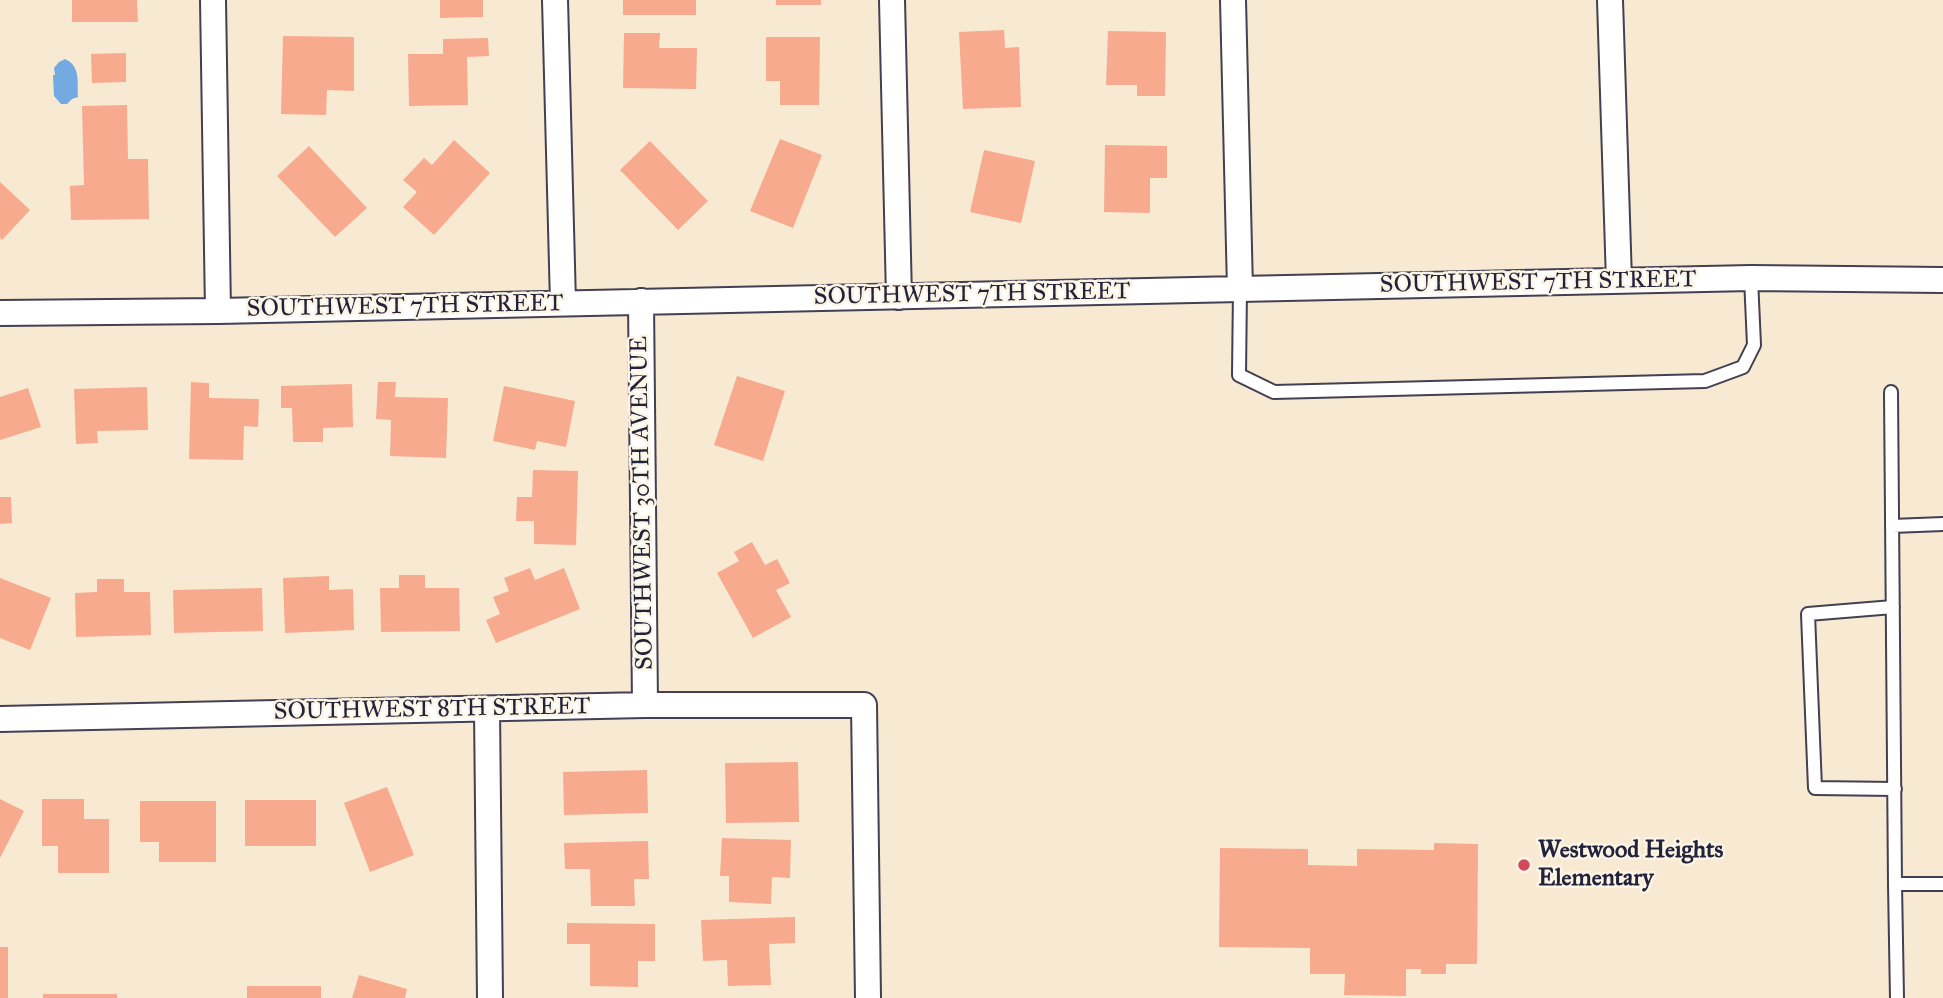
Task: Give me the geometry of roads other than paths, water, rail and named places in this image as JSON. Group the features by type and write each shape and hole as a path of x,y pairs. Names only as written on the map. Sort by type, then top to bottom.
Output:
{"street":[{"path":"213,0 218,311"},
{"path":"555,0 563,303"},
{"path":"892,0 899,297"},
{"path":"1233,0 1240,289"},
{"path":"1610,0 1619,281"},
{"name":"SOUTHWEST 7TH STREET","path":"0,313 218,311 1751,278 1943,280"},
{"name":"SOUTHWEST 30TH AVENUE","path":"641,302 645,705"},
{"name":"SOUTHWEST 8TH STREET","path":"0,719 645,705 864,705 868,998"},
{"path":"487,709 490,998"}],"lane":[{"path":"1240,289 1239,374 1274,392 1705,382 1743,367 1754,345 1751,278"},
{"path":"1891,392 1897,998"},
{"path":"1892,526 1943,524"},
{"path":"1893,607 1808,614 1815,788 1895,789"},
{"path":"1895,884 1943,884"}],"water":[{"path":"65,59 76,70 78,97 67,104 61,104 54,96 53,75 54,68"}],"place":[{"name":"Westwood Heights Elementary","path":"1524,865"}]}
